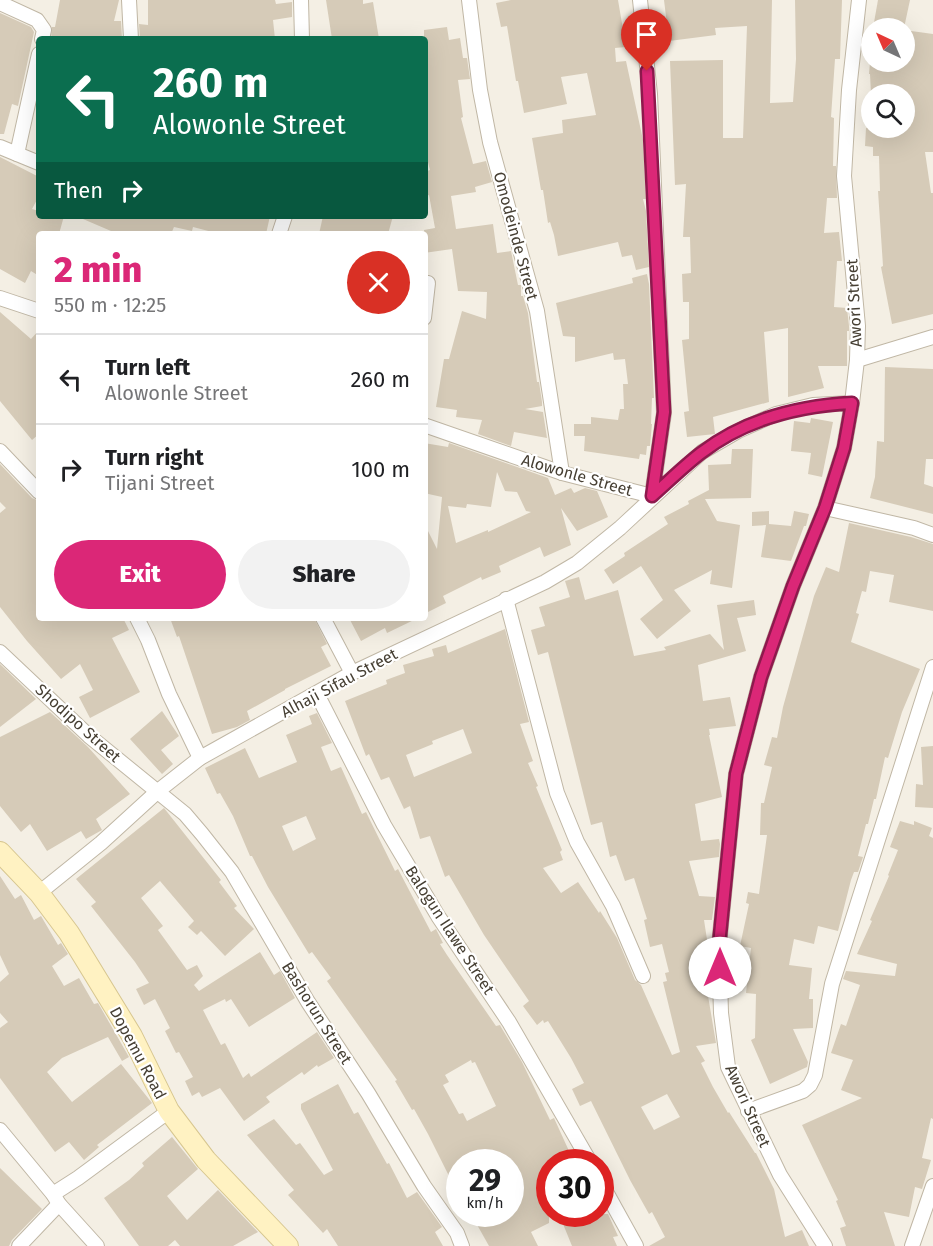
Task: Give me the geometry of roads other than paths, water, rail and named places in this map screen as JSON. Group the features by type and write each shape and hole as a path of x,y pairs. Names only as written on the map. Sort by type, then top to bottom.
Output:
{"main road":[{"name":"Dopemu Road","path":"0,852 39,893 69,933 132,1036 169,1111 206,1160 288,1246"}],"street":[{"path":"129,0 131,36"},
{"path":"300,0 302,36"},
{"name":"Omodeinde Street","path":"469,0 480,90 490,142 537,311 562,472"},
{"path":"640,0 650,94 664,412 652,496"},
{"name":"Awori Street","path":"825,1246 780,1175 728,1067 721,1013 719,945 736,774 761,677 793,586 825,508 844,448 852,403 858,326 844,176 849,90 859,0"},
{"path":"0,3 37,20 44,30 43,36"},
{"path":"17,154 36,68"},
{"path":"0,147 36,162"},
{"path":"0,298 36,310"},
{"path":"857,360 933,337"},
{"name":"Alowonle Street","path":"428,426 562,472 652,496 702,452 738,431 776,414 813,405 852,403"},
{"path":"0,451 36,489"},
{"name":"Alhaji Sifau Street","path":"39,893 200,758 352,673 545,582 577,563 620,528 652,496"},
{"path":"825,508 914,528 933,535"},
{"path":"506,599 557,793 577,843 613,906 643,976"},
{"path":"138,621 169,694 200,758"},
{"path":"325,621 352,673"},
{"name":"Shodipo Street","path":"0,652 89,736 158,791"},
{"path":"748,1111 803,1091 810,1085 815,1075 832,984 933,667"},
{"name":"Balogun Ilawe Street","path":"317,694 384,825 438,916 509,1022 582,1149"},
{"name":"Bashorun Street","path":"158,791 185,814 232,872 308,1002 368,1093 424,1186 457,1233 462,1246"},
{"path":"19,1246 56,1199 78,1178 169,1111"},
{"path":"0,1130 97,1246"},
{"path":"912,1246 933,1186"},
{"path":"614,1206 636,1246"}]}
